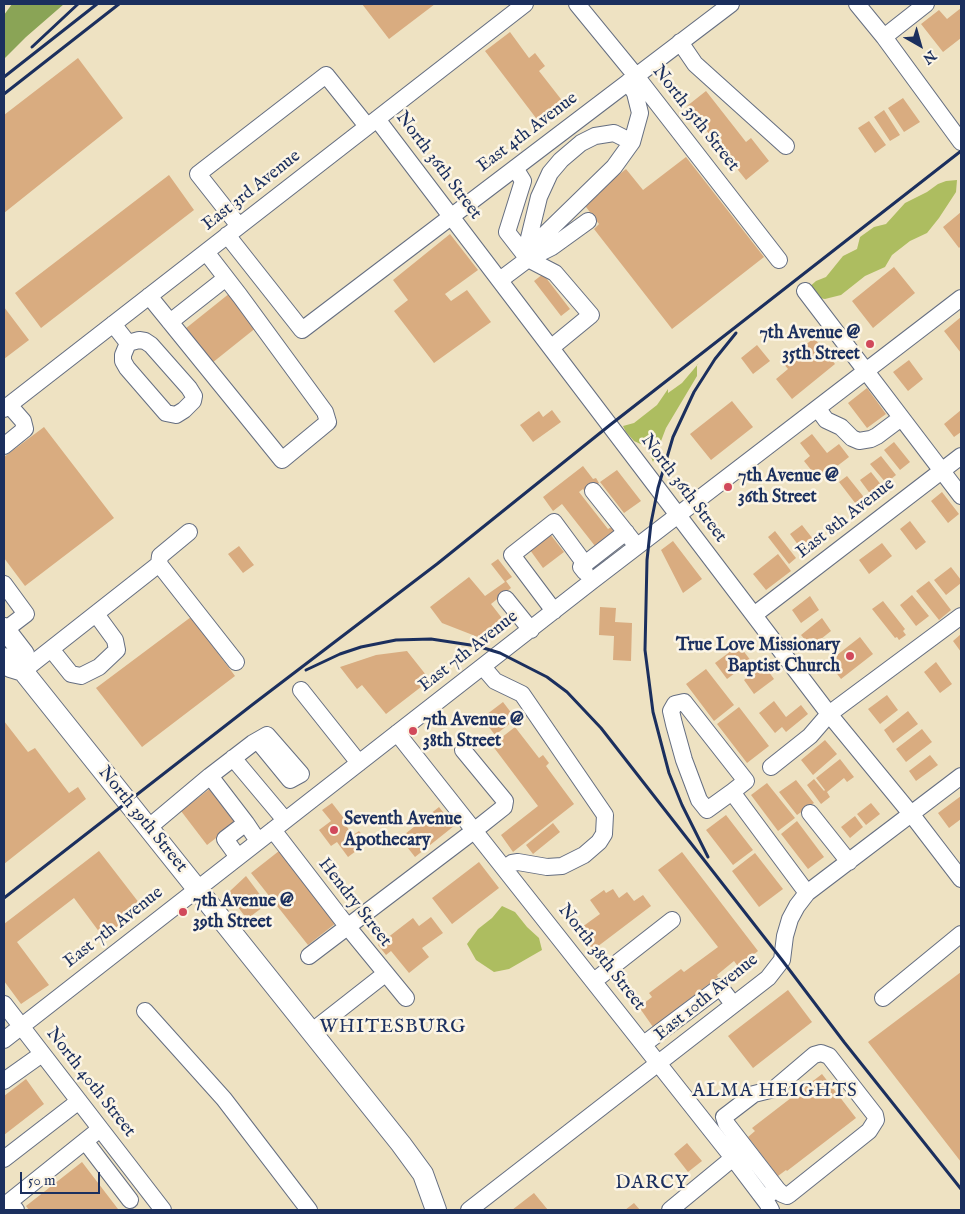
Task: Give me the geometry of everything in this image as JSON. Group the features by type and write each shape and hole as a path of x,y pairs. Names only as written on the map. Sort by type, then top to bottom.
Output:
{"main road":[{"name":"North 39th Street","path":"4,629 24,654 24,671"},
{"name":"North 39th Street","path":"4,658 10,667 24,671 416,1164 425,1180 436,1210"}],"street":[{"name":"East 3rd Avenue","path":"7,407 525,4"},
{"name":"North 35th Street","path":"577,4 632,79 779,260"},
{"name":"East 4th Avenue","path":"233,230 302,330 731,4"},
{"path":"857,4 884,37 961,142"},
{"path":"884,37 926,4"},
{"path":"680,42 695,64 786,146"},
{"name":"North 36th Street","path":"233,230 198,174 326,75 372,122 452,216 829,714 912,815 961,879"},
{"path":"528,259 539,240 614,167 632,142 640,113 632,79"},
{"path":"528,259 529,238 539,197 550,173 561,160 581,143 596,136 614,133 632,142"},
{"path":"515,168 523,181 507,232 528,259 555,273 591,315 552,347"},
{"path":"500,280 528,259 552,247 588,221"},
{"path":"149,296 282,460 328,422 325,412 206,252"},
{"path":"170,322 226,278"},
{"path":"804,292 961,496"},
{"name":"East 7th Avenue","path":"4,1040 592,581 961,298"},
{"path":"113,324 128,343"},
{"path":"139,340 151,345 188,388 194,396 184,410 176,414 166,413 127,368 123,361 123,355 128,343 139,340"},
{"path":"4,446 25,430 23,421 7,407"},
{"path":"818,409 826,420 859,441 877,436 901,418"},
{"name":"East 8th Avenue","path":"754,615 961,456"},
{"path":"593,491 638,547"},
{"path":"554,611 512,555 554,522 585,564"},
{"path":"24,671 159,564 160,556 189,532"},
{"path":"592,581 581,567 626,532"},
{"path":"159,564 236,662"},
{"path":"4,584 26,614 4,629"},
{"path":"506,599 531,630"},
{"path":"51,649 71,674 81,676 99,668 117,650 115,640 96,614"},
{"path":"772,767 810,736 829,714 961,616"},
{"path":"483,667 495,681 522,694 605,815 604,834 599,842 584,855 562,866 547,867 518,862 512,863 505,868"},
{"path":"301,690 359,763"},
{"path":"684,702 746,781 732,792 706,810 699,800 684,760 674,724 671,711 675,704 684,702"},
{"name":"North 38th Street","path":"397,734 475,830 733,1158 771,1199"},
{"path":"148,828 210,776 258,741"},
{"path":"309,956 504,806 505,801 462,750"},
{"name":"Hendry Street","path":"234,758 346,926 384,974 406,998"},
{"path":"210,776 246,822 258,841"},
{"name":"East 10th Avenue","path":"468,1210 768,978 782,960 784,936 790,919 807,893 961,776"},
{"path":"732,792 807,893"},
{"path":"810,813 848,862"},
{"path":"238,857 225,839 246,822"},
{"path":"594,981 672,920"},
{"path":"883,998 961,934"},
{"path":"311,1032 384,974"},
{"path":"644,1044 720,987 733,1004"},
{"name":"North 40th Street","path":"4,1004 163,1210"},
{"path":"145,1011 224,1100 309,1210"},
{"path":"821,1053 829,1056 875,1115 876,1120 869,1131 790,1194 787,1196 782,1194 771,1199 724,1117 754,1094 774,1089 814,1055 821,1053"},
{"path":"4,1081 42,1054"},
{"path":"4,1159 79,1101"},
{"path":"16,1210 10,1202 100,1129"},
{"path":"85,1141 130,1200"},
{"path":"670,1210 733,1158"}],"green space":[{"path":"12,4 64,4 4,59 4,15"},
{"path":"957,180 956,192 927,233 910,241 892,255 885,267 865,276 841,295 825,299 819,298 807,289 816,281 826,277 843,256 857,249 860,237 874,227 886,224 905,203 938,184"},
{"path":"697,365 697,376 666,428 653,462 647,447 634,441 623,426 634,423 657,405 668,389 668,393 682,383"},
{"path":"502,906 515,912 539,938 542,950 509,969 494,972 476,960 467,944 478,929 492,918"}],"building":[{"path":"362,4 435,4 389,39"},
{"path":"961,8 961,38 943,52 921,24 939,10 947,19"},
{"path":"510,32 529,58 535,53 545,66 539,71 564,103 539,122 485,51"},
{"path":"78,58 123,118 4,213 4,115"},
{"path":"706,91 746,142 751,138 769,161 746,180 687,106"},
{"path":"903,98 920,122 904,132 888,108"},
{"path":"884,110 900,135 890,141 874,117"},
{"path":"869,121 886,145 875,153 858,128"},
{"path":"686,157 764,257 672,329 594,229 599,224 583,203 626,169 643,190"},
{"path":"169,175 194,210 41,328 15,293"},
{"path":"961,212 961,246 959,248 943,227"},
{"path":"450,234 478,270 445,294 451,301 467,290 491,322 434,363 394,311 408,300 393,280"},
{"path":"894,267 915,293 873,328 852,301"},
{"path":"543,274 570,309 561,316 534,281"},
{"path":"230,293 257,327 212,363 185,329"},
{"path":"4,307 29,340 4,359"},
{"path":"961,317 961,353 944,331"},
{"path":"814,338 835,364 792,399 776,379 788,369 783,363"},
{"path":"757,345 770,361 753,374 741,358"},
{"path":"909,360 923,379 908,391 893,372"},
{"path":"867,388 886,414 867,428 848,403"},
{"path":"732,401 753,427 711,460 690,434"},
{"path":"552,410 561,422 533,442 520,425 539,411 543,417"},
{"path":"961,410 961,432 954,437 944,424"},
{"path":"44,427 114,518 25,586 4,558 4,457"},
{"path":"812,434 827,453 839,444 849,457 819,480 804,461 810,456 800,443"},
{"path":"894,442 910,462 900,470 884,450"},
{"path":"881,456 896,475 886,483 870,464"},
{"path":"583,466 593,479 596,478 599,483 586,493 583,489 579,492 608,529 613,526 616,530 595,546 562,504 553,511 543,497"},
{"path":"617,470 641,501 624,513 600,482"},
{"path":"871,472 886,491 874,499 860,480"},
{"path":"847,476 867,501 859,508 839,482"},
{"path":"942,492 959,514 948,523 931,501"},
{"path":"910,521 926,542 916,550 900,529"},
{"path":"802,525 817,544 805,554 790,534"},
{"path":"775,531 796,558 789,564 768,537"},
{"path":"550,534 564,552 543,568 530,550"},
{"path":"673,541 702,579 683,593 661,550"},
{"path":"882,543 892,556 869,574 859,560"},
{"path":"239,546 254,565 243,573 228,554"},
{"path":"778,554 791,571 766,590 753,574"},
{"path":"498,559 512,577 506,581 511,588 491,604 505,622 483,639 442,623 430,607 469,577 485,596 505,582 491,564"},
{"path":"951,567 961,580 961,583 946,595 934,580"},
{"path":"929,581 951,610 939,620 916,591"},
{"path":"912,595 929,616 916,626 900,605"},
{"path":"810,596 819,610 801,623 792,610"},
{"path":"883,601 905,629 903,631 906,635 899,640 897,637 895,638 872,609"},
{"path":"600,607 616,608 615,622 632,623 631,661 613,660 614,636 599,635"},
{"path":"191,617 235,676 142,747 96,688"},
{"path":"822,618 831,631 811,647 801,635"},
{"path":"961,634 961,652 953,641"},
{"path":"860,637 873,654 841,679 828,662"},
{"path":"739,645 751,661 727,679 715,663"},
{"path":"407,651 430,680 386,714 362,685 357,689 340,667 376,655"},
{"path":"936,662 952,684 940,693 924,672"},
{"path":"764,665 774,679 754,694 744,680"},
{"path":"706,669 734,705 714,721 686,684"},
{"path":"887,695 898,710 880,724 868,709"},
{"path":"774,701 786,717 801,705 808,714 786,732 782,727 775,733 759,713"},
{"path":"503,702 516,719 495,735 482,718"},
{"path":"739,707 769,746 747,763 717,724"},
{"path":"908,711 918,724 893,743 884,730"},
{"path":"4,721 28,752 35,748 69,793 78,787 86,799 4,864"},
{"path":"515,727 539,758 543,755 549,763 546,766 574,804 513,852 501,835 538,806 492,745"},
{"path":"922,729 932,742 906,762 896,749"},
{"path":"825,740 837,754 813,775 801,760"},
{"path":"930,755 938,765 916,781 909,771"},
{"path":"840,759 854,777 847,782 844,778 827,792 830,797 821,804 807,785 814,779 824,791 816,778"},
{"path":"796,780 814,803 797,815 779,792"},
{"path":"767,783 795,818 778,831 751,795"},
{"path":"212,787 238,821 207,845 181,811"},
{"path":"961,796 961,819 949,828 938,813"},
{"name":"Seventh Avenue Apothecary","path":"332,803 346,821 344,823 353,835 359,831 368,842 348,857 337,842 331,846 319,830 331,821 322,810"},
{"path":"871,803 880,814 866,825 857,814"},
{"path":"439,807 454,826 415,857 400,838"},
{"path":"726,815 753,850 733,865 706,830"},
{"path":"855,816 863,827 850,838 841,827"},
{"path":"797,821 824,857 808,869 781,834"},
{"path":"553,823 560,832 533,854 526,845"},
{"path":"99,851 143,908 103,937 74,898 17,942 49,985 21,1004 4,981 4,924"},
{"path":"279,851 336,923 308,945 251,873"},
{"path":"682,852 758,951 748,959 753,966 743,973 734,961 717,975 718,977 653,1027 639,1007 652,997 649,993 681,969 684,972 718,947 658,870"},
{"path":"755,853 783,889 759,907 732,871"},
{"path":"479,862 499,888 452,924 432,898"},
{"path":"246,876 267,904 247,919 231,898 230,891"},
{"path":"613,889 619,898 627,892 634,901 643,895 651,906 593,950 578,930 600,914 590,900 604,890 606,893"},
{"path":"431,917 443,933 422,948 429,957 409,973 391,951 386,955 378,945 413,918 419,926"},
{"path":"961,972 961,1162 868,1042"},
{"path":"788,990 812,1022 753,1068 728,1036"},
{"path":"822,1074 856,1118 778,1176 748,1137 755,1131 752,1128"},
{"path":"26,1079 44,1104 4,1135 4,1096"},
{"path":"687,1143 702,1161 688,1172 674,1154"},
{"path":"82,1162 118,1209 29,1210 26,1206"},
{"path":"534,1193 548,1210 512,1210"},
{"path":"634,1203 640,1210 625,1210"}],"railway":[{"path":"32,47 78,4"},
{"path":"4,77 97,4"},
{"path":"4,94 119,4"},
{"path":"4,898 437,564 610,425 961,151"},
{"path":"708,857 682,805 669,773 653,712 645,650 647,560 651,523 658,488 673,437 694,392 715,359 736,333"},
{"path":"306,670 340,654 361,647 396,640 431,639 477,646 500,653 547,677 567,692 601,728 844,1042 961,1189"}],"place":[{"name":"7th Avenue @ 35th Street","path":"870,344"},
{"name":"7th Avenue @ 36th Street","path":"728,487"},
{"name":"True Love Missionary Baptist Church","path":"850,656"},
{"name":"7th Avenue @ 38th Street","path":"413,731"},
{"name":"Seventh Avenue Apothecary","path":"334,830"},
{"name":"7th Avenue @ 39th Street","path":"183,912"}],"district":[{"name":"WHITESBURG","path":"393,1028"},
{"name":"ALMA HEIGHTS","path":"775,1092"},
{"name":"DARCY","path":"652,1184"}]}
